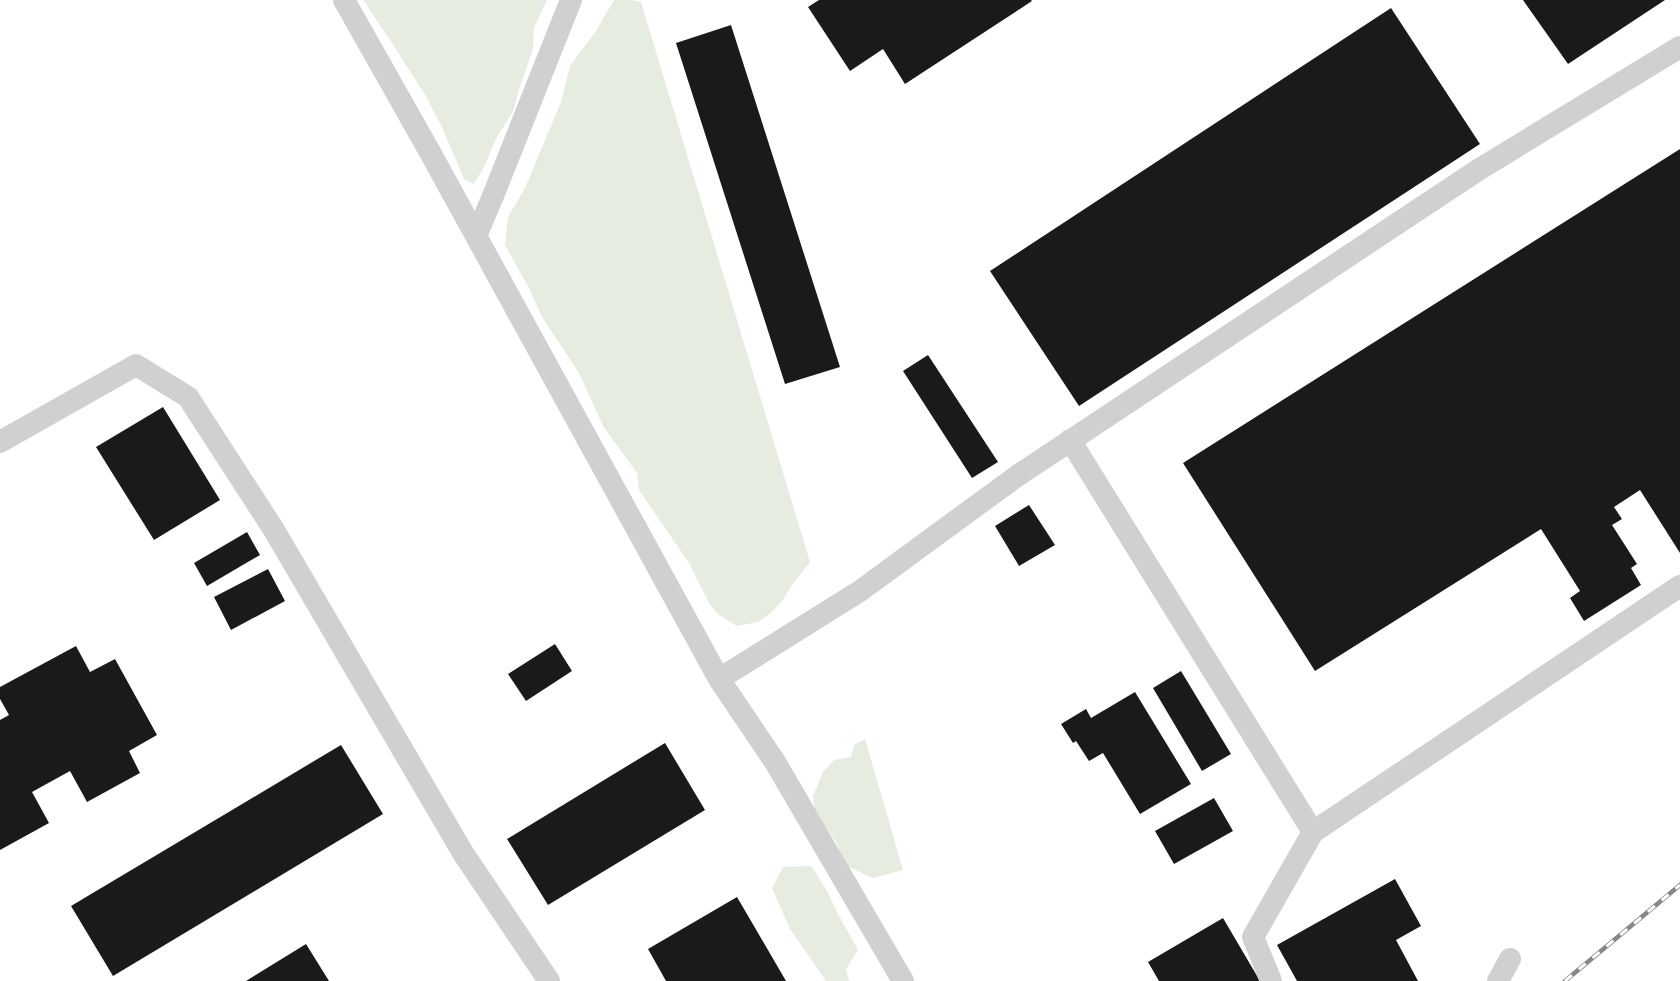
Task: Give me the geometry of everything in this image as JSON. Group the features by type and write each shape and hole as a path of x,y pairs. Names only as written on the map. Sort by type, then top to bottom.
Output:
{"street":[{"path":"344,0 476,236 719,679 775,762 903,981"},
{"path":"476,236 505,167 570,0"},
{"path":"719,679 860,591 1017,476 1478,170 1680,47"},
{"path":"0,442 136,366 188,397 274,530 464,853 549,981"},
{"path":"1070,440 1313,832"},
{"path":"1271,981 1253,937 1313,832 1680,586"},
{"path":"1498,981 1510,959"}],"shaded area":[{"path":"363,0 547,0 534,28 533,49 513,111 496,139 485,165 474,184 464,179 442,127 424,93"},
{"path":"614,0 632,0 641,2 810,562 782,601 771,613 758,622 737,626 719,615 709,603 689,563 639,490 637,473 603,426 579,373 542,317 529,288 505,245 508,217 525,188 561,102 570,66 596,31"},
{"path":"865,739 903,870 873,878 851,868 843,861 837,843 815,812 813,796 823,772 834,760 851,757 854,745"},
{"path":"811,866 827,891 858,950 846,969 849,981 826,981 790,929 772,888 783,867"}],"building":[{"path":"819,0 1032,1 905,84 883,49 850,71 808,7"},
{"path":"1523,0 1665,0 1568,64"},
{"path":"1391,8 1480,144 1079,406 990,271"},
{"path":"731,25 840,367 785,384 676,43"},
{"path":"1680,149 1680,553 1640,490 1614,507 1622,519 1612,525 1637,564 1631,568 1641,585 1584,621 1570,598 1580,591 1541,529 1315,671 1183,463"},
{"path":"928,355 998,462 972,478 903,371"},
{"path":"163,407 220,500 154,540 96,447"},
{"path":"1029,505 1055,545 1019,566 995,526"},
{"path":"247,532 260,555 207,586 194,563"},
{"path":"268,569 285,601 231,630 214,597"},
{"path":"555,644 572,671 526,701 508,674"},
{"path":"76,646 90,672 115,659 157,735 129,751 140,773 87,802 70,771 32,792 49,823 0,850 0,720 9,715 0,699 0,687"},
{"path":"1181,671 1231,754 1202,771 1153,688"},
{"path":"1135,692 1191,784 1140,814 1103,753 1089,761 1076,741 1073,743 1061,724 1086,709 1091,718"},
{"path":"665,743 705,810 548,905 507,839"},
{"path":"341,745 383,814 113,976 71,906"},
{"path":"1214,798 1233,831 1174,864 1155,831"},
{"path":"1395,879 1421,926 1396,940 1418,981 1297,981 1277,945"},
{"path":"737,897 786,981 666,981 648,949"},
{"path":"1223,918 1260,981 1159,981 1148,962"},
{"path":"306,944 329,981 246,981"}],"railway":[{"path":"1565,981 1680,885"}]}
